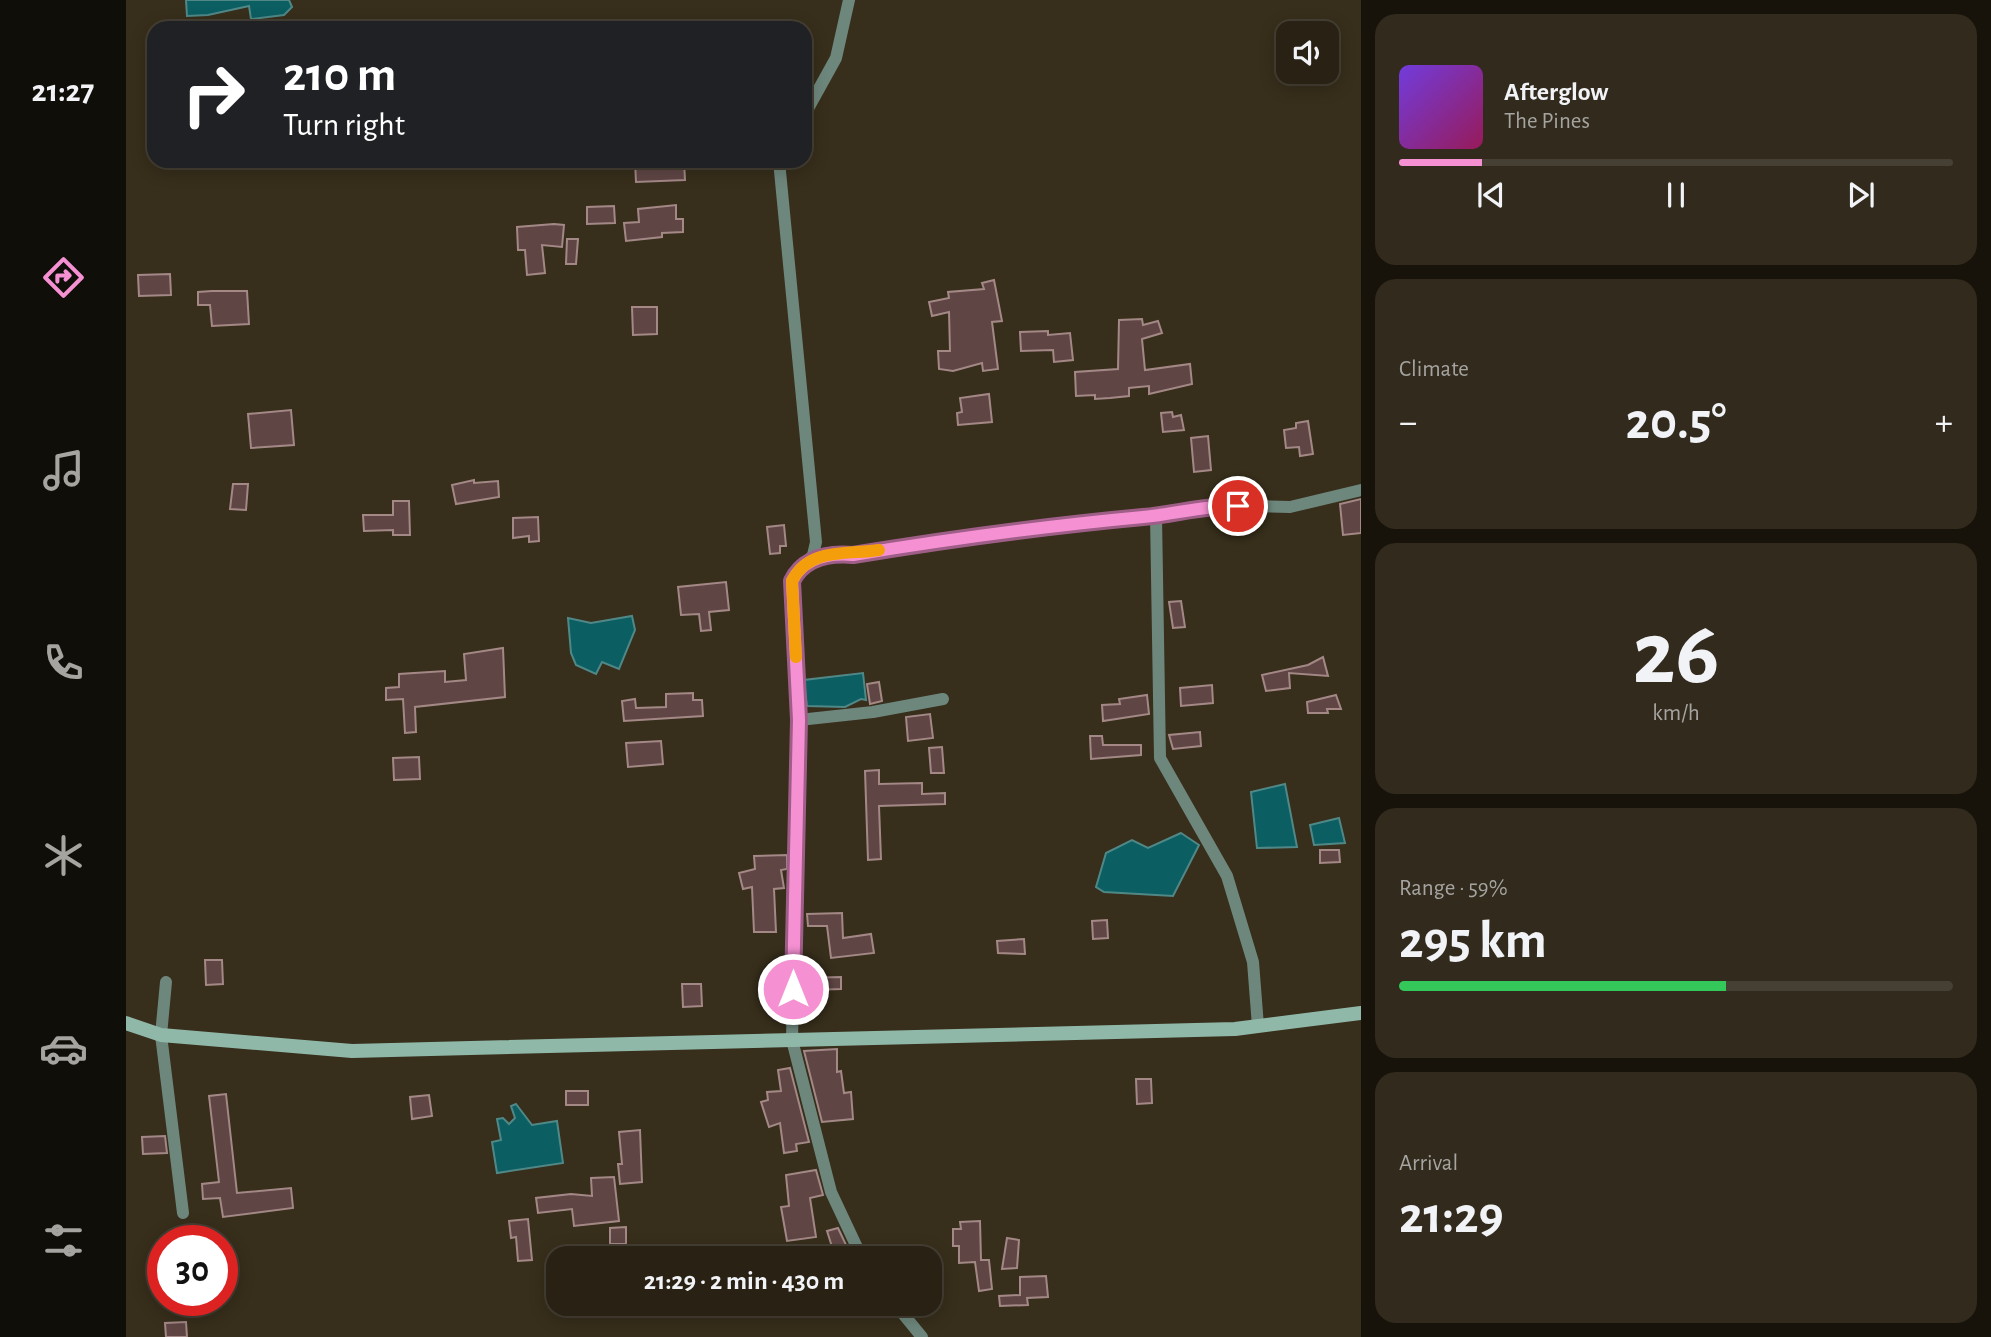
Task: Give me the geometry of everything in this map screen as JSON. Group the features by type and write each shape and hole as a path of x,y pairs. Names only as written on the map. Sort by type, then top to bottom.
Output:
{"main road":[{"path":"126,1023 161,1035 352,1051 1258,1026 1361,1013"}],"street":[{"path":"812,101 836,58 849,0"},
{"path":"780,168 816,530 813,555 792,581 799,720 792,1040 831,1192 856,1246"},
{"path":"806,565 828,553 853,555 1015,529 1156,516 1212,505 1290,507 1361,490"},
{"path":"1156,516 1160,758 1227,876 1253,962 1258,1026"},
{"path":"799,720 873,712 943,699"},
{"path":"166,982 161,1035 183,1213"},
{"path":"905,1316 922,1337"}],"water":[{"path":"186,0 289,0 292,7 284,15 251,19 249,6 208,15 187,16"},
{"path":"632,616 635,630 619,669 602,662 596,674 576,665 571,653 568,618 591,623"},
{"path":"863,673 866,700 861,699 845,707 807,706 804,680"},
{"path":"1285,784 1297,847 1257,848 1251,792"},
{"path":"1339,818 1345,843 1314,845 1310,825"},
{"path":"1181,833 1199,845 1173,896 1104,892 1096,887 1106,853 1132,840 1148,848"},
{"path":"516,1104 532,1125 557,1121 563,1163 497,1173 492,1142 501,1140 497,1119 503,1118 509,1124 515,1118 511,1106"}],"building":[{"path":"635,168 684,168 685,180 636,182"},
{"path":"676,205 676,219 683,219 683,232 662,233 662,237 626,241 624,223 639,222 638,209"},
{"path":"614,206 615,223 587,224 587,207"},
{"path":"564,225 562,247 542,245 545,273 527,275 525,250 518,250 517,227"},
{"path":"567,239 578,239 576,264 566,264"},
{"path":"170,274 171,295 139,296 138,275"},
{"path":"994,280 1002,321 992,322 998,369 983,371 982,363 953,371 939,369 938,351 950,351 949,312 932,316 929,302 949,298 948,292 984,289 982,283"},
{"path":"247,291 249,324 212,326 210,305 198,305 198,292"},
{"path":"632,307 657,307 657,334 633,335"},
{"path":"1142,319 1143,325 1158,321 1162,333 1142,339 1145,370 1190,364 1192,384 1149,394 1149,386 1129,388 1129,396 1095,399 1095,395 1076,396 1075,372 1118,369 1119,320"},
{"path":"1048,331 1048,335 1070,333 1073,360 1054,362 1053,350 1021,351 1020,332"},
{"path":"989,394 992,422 958,425 957,413 962,412 960,398"},
{"path":"291,410 294,445 251,448 248,414"},
{"path":"1172,412 1173,417 1181,415 1184,430 1163,432 1161,413"},
{"path":"1308,421 1313,454 1300,456 1299,447 1286,448 1284,430 1296,428 1296,423"},
{"path":"1208,436 1211,470 1194,472 1191,438"},
{"path":"474,480 474,483 498,481 499,497 456,504 452,485"},
{"path":"233,484 248,484 246,510 230,509"},
{"path":"1361,499 1361,533 1343,535 1340,504"},
{"path":"393,501 409,501 410,535 393,535 393,530 364,531 363,515 393,515"},
{"path":"538,517 539,541 529,542 529,536 513,538 513,518"},
{"path":"784,525 786,546 780,546 780,553 770,554 767,527"},
{"path":"726,582 729,610 709,612 711,630 701,631 699,614 681,615 678,587"},
{"path":"1181,601 1185,627 1173,628 1169,602"},
{"path":"503,648 505,697 415,707 416,732 405,733 403,699 386,700 386,688 399,687 399,674 445,671 445,682 466,680 464,654"},
{"path":"1323,657 1328,676 1289,673 1290,688 1266,691 1262,675 1308,665"},
{"path":"879,682 882,701 870,704 867,684"},
{"path":"1212,685 1213,703 1181,706 1180,688"},
{"path":"693,693 693,700 702,700 703,716 624,721 622,701 635,699 636,708 666,707 666,694"},
{"path":"1147,695 1149,714 1103,721 1102,705 1120,704 1119,699"},
{"path":"1336,695 1341,709 1327,709 1328,713 1308,713 1307,702"},
{"path":"930,714 933,738 908,741 906,717"},
{"path":"1200,732 1201,746 1173,749 1169,735"},
{"path":"1090,736 1102,736 1103,745 1141,745 1141,755 1091,759"},
{"path":"661,741 663,764 628,767 626,743"},
{"path":"942,747 944,773 931,773 929,748"},
{"path":"419,757 420,779 394,780 393,758"},
{"path":"879,770 879,784 922,783 922,794 945,793 945,804 879,806 881,859 868,860 865,771"},
{"path":"1320,850 1339,850 1340,862 1320,863"},
{"path":"787,855 787,869 781,870 784,888 774,889 776,932 754,932 752,887 743,889 739,873 755,869 754,856"},
{"path":"842,913 843,938 871,934 874,953 831,958 827,926 808,926 807,914"},
{"path":"1107,920 1108,938 1093,939 1092,921"},
{"path":"1024,939 1025,954 998,953 997,941"},
{"path":"205,960 222,960 223,984 206,985"},
{"path":"841,977 841,989 810,990 811,1006 801,1007 802,978"},
{"path":"682,984 701,984 702,1006 683,1007"},
{"path":"837,1049 837,1072 841,1071 844,1093 851,1092 853,1119 822,1122 804,1051"},
{"path":"790,1068 809,1142 796,1144 797,1151 784,1153 780,1123 769,1127 761,1102 768,1100 767,1092 781,1091 778,1070"},
{"path":"1136,1079 1151,1079 1152,1103 1137,1104"},
{"path":"566,1091 588,1091 588,1105 566,1105"},
{"path":"226,1094 237,1193 291,1188 293,1208 223,1217 220,1198 203,1199 202,1184 219,1182 209,1096"},
{"path":"429,1095 432,1116 412,1119 410,1097"},
{"path":"640,1130 642,1182 620,1184 618,1164 622,1164 619,1132"},
{"path":"165,1136 167,1153 143,1154 142,1137"},
{"path":"816,1170 823,1195 810,1198 816,1237 787,1241 781,1207 789,1206 786,1175"},
{"path":"614,1177 619,1221 574,1226 572,1209 538,1213 536,1198 571,1194 592,1196 591,1178"},
{"path":"528,1219 532,1260 518,1261 516,1237 511,1238 509,1221"},
{"path":"980,1221 981,1260 989,1260 992,1289 979,1291 975,1262 959,1263 959,1246 953,1246 953,1229 961,1229 960,1222"},
{"path":"626,1227 626,1244 610,1244 610,1228"},
{"path":"838,1228 847,1246 832,1246 827,1231"},
{"path":"1007,1238 1019,1240 1017,1268 1002,1269"},
{"path":"1046,1276 1048,1297 1027,1298 1028,1305 1000,1306 999,1296 1020,1295 1020,1277"},
{"path":"186,1322 187,1337 166,1337 165,1323"}],"slow traffic":[{"path":"796,657 792,581 797,572 828,553 853,555 879,550"}],"route":[{"path":"793,989 799,720 792,581 797,572 828,553 853,555 1015,529 1156,516 1212,505 1238,506"}]}
